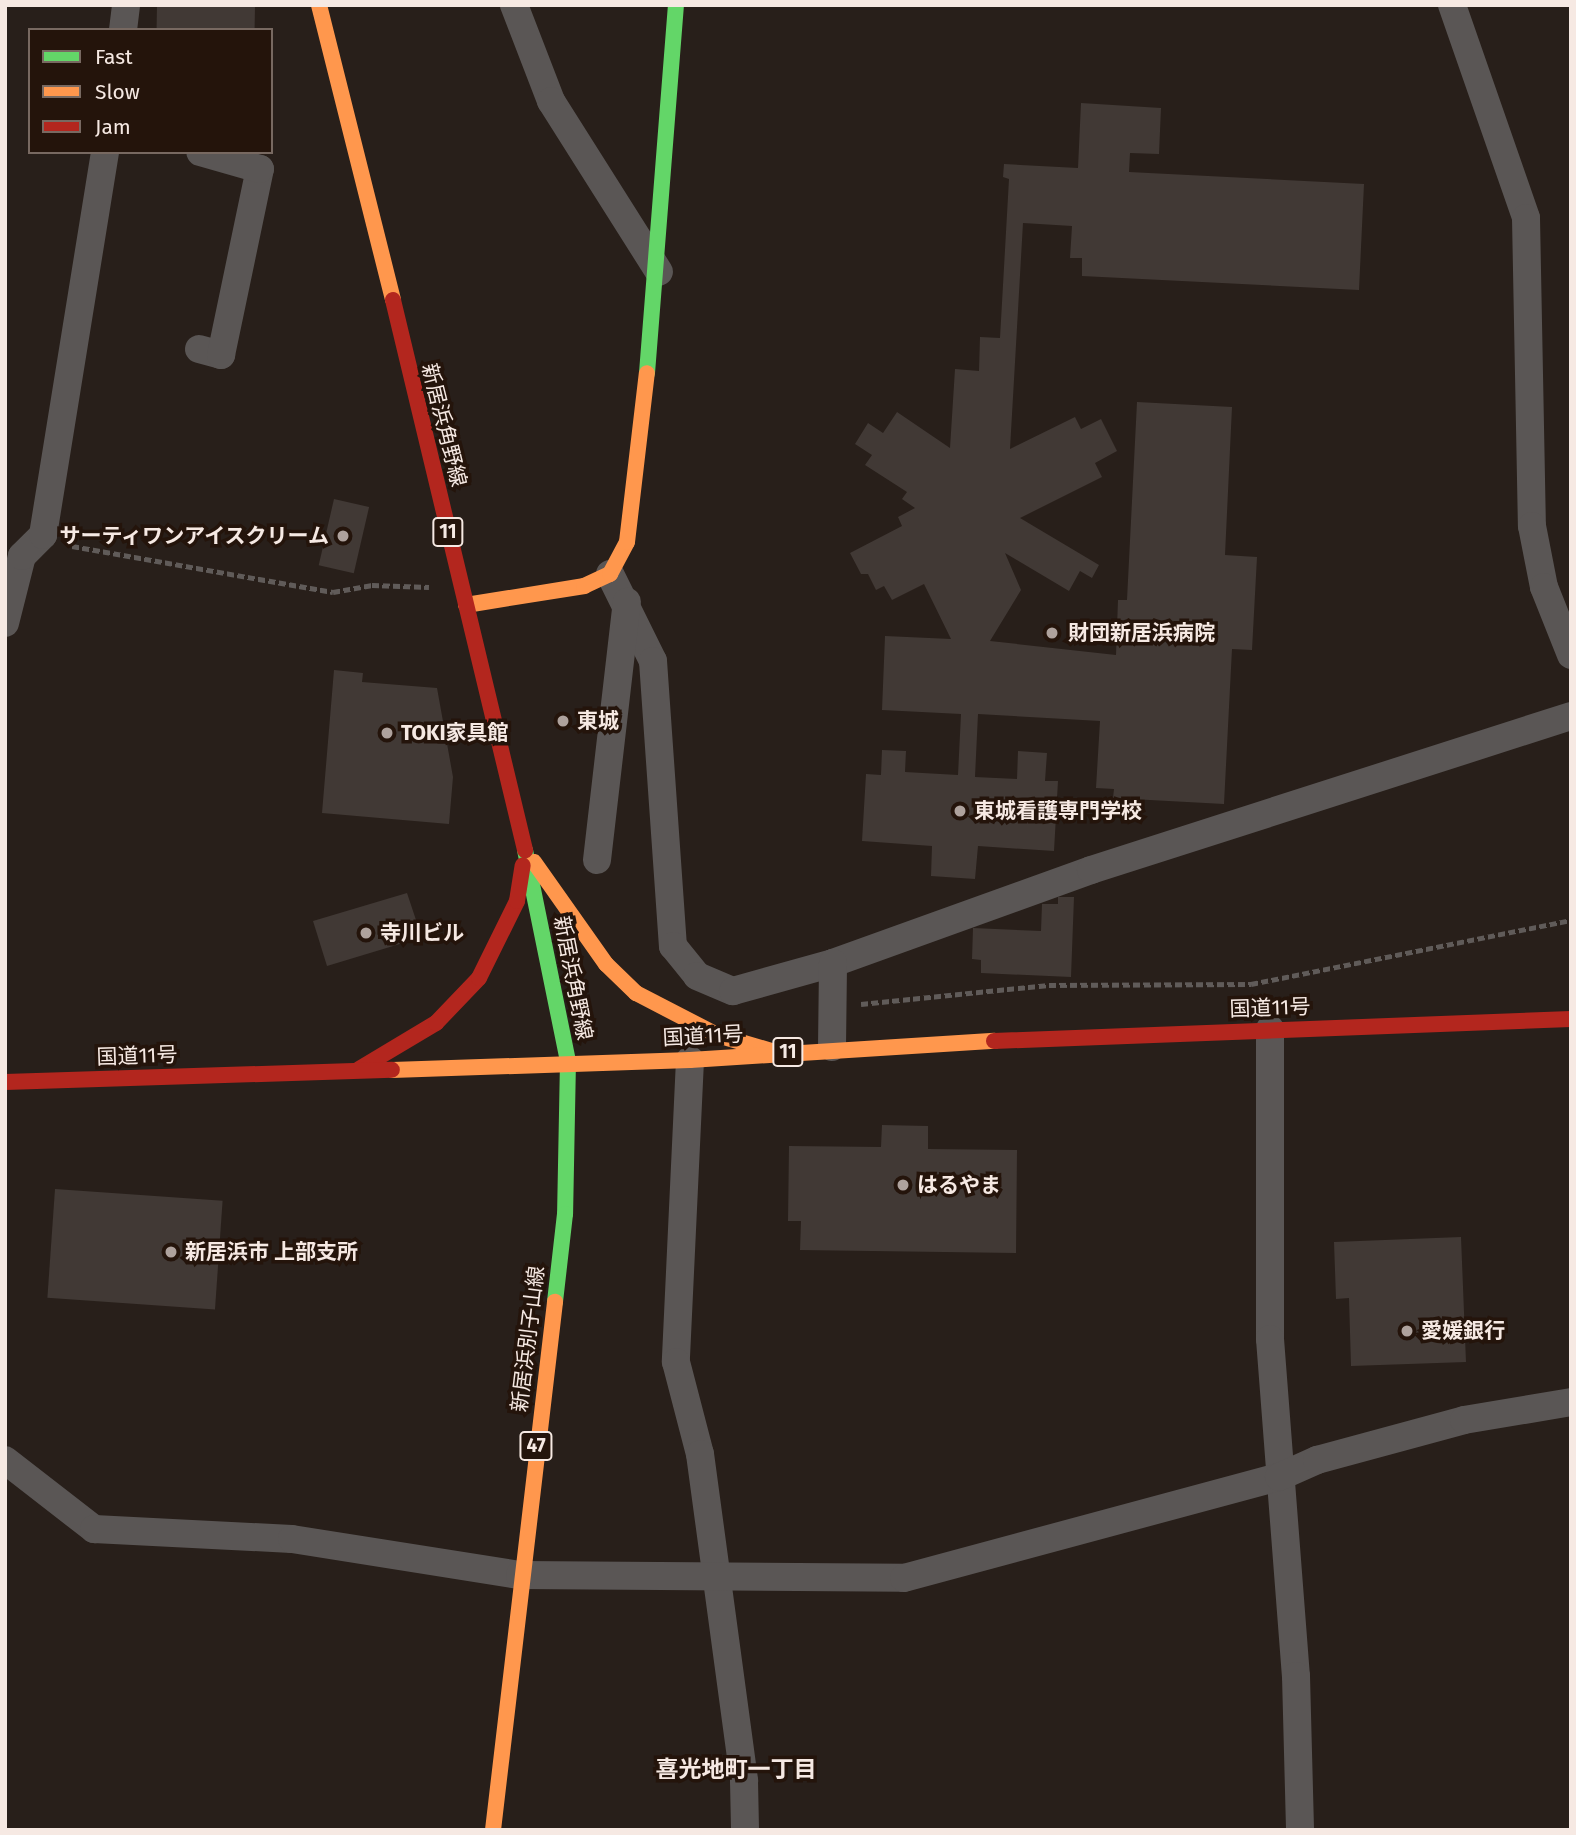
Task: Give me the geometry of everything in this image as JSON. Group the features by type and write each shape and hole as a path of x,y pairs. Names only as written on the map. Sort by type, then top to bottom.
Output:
{"main road":[{"name":"新居浜角野線","path":"319,5 525,849 568,1061"},
{"path":"466,605 584,586 610,574 627,542 659,272 676,5"},
{"path":"525,849 606,964 636,993 717,1035 778,1053"},
{"path":"359,1069 436,1023 479,978 517,901 525,849"},
{"name":"国道11号","path":"5,1082 568,1061 690,1060 832,1048 1571,1019"},
{"name":"新居浜別子山線","path":"492,1830 520,1575 565,1214 568,1061"}],"street":[{"path":"123,28 125,5"},
{"path":"514,5 551,101 659,272"},
{"path":"1452,5 1526,218 1532,526 1544,587 1571,654"},
{"path":"5,622 22,556 43,535 105,154"},
{"path":"199,349 221,355 260,169 207,154"},
{"path":"610,574 627,599 653,661 673,946 683,965 716,987 733,991 834,963 1091,870 1571,716"},
{"path":"597,860 627,599"},
{"path":"832,1048 834,963"},
{"path":"1270,1029 1270,1339 1296,1676 1300,1830"},
{"path":"690,1060 676,1362 700,1454 713,1579 744,1781 745,1830"},
{"path":"5,1460 94,1528 292,1539 520,1575 713,1579 904,1578 1279,1477 1317,1460 1464,1420 1571,1402"}],"path":[{"path":"43,535 50,542 333,592 461,584"},
{"path":"832,1004 1049,985 1251,984 1571,920"}],"building":[{"path":"157,5 255,7 255,28 157,28"},
{"path":"1081,103 1161,108 1159,154 1130,153 1129,172 1364,184 1359,290 1082,276 1082,258 1070,258 1072,226 1023,223 1010,449 1075,417 1081,429 1101,419 1117,451 1095,463 1102,477 1020,518 1099,565 1092,578 1080,571 1069,591 1005,553 1021,590 990,641 1116,655 1118,600 1127,600 1137,402 1232,407 1225,555 1257,557 1252,650 1232,649 1224,804 1113,798 1114,789 1096,788 1100,721 978,714 975,777 1017,779 1018,751 1047,753 1045,781 1058,781 1054,851 978,846 975,879 931,876 932,846 862,841 866,774 881,775 882,750 906,751 905,772 958,775 961,714 882,710 885,636 951,639 924,584 892,600 884,586 876,590 868,574 861,574 850,553 902,526 898,517 915,508 902,499 907,492 865,465 872,455 855,444 868,423 883,433 897,412 950,448 955,369 979,371 980,337 1000,338 1009,179 1003,177 1004,164 1078,168"},
{"name":"サーティワンアイスクリーム","path":"334,499 369,507 354,573 319,565"},
{"name":"TOKI家具館","path":"334,670 363,673 362,682 437,688 453,777 449,824 322,813"},
{"name":"寺川ビル","path":"407,893 418,926 413,940 327,966 313,921"},
{"path":"1058,897 1074,897 1071,977 981,973 981,960 972,959 973,928 1041,931 1042,904 1058,904"},
{"name":"はるやま","path":"882,1125 928,1126 928,1149 1017,1150 1016,1253 800,1250 801,1221 788,1221 789,1146 881,1147"},
{"path":"55,1189 223,1201 215,1309 47,1298"},
{"name":"愛媛銀行","path":"1461,1237 1466,1362 1351,1366 1349,1298 1336,1299 1334,1242"}],"traffic: fast":[{"path":"647,373 676,5"},
{"path":"525,850 568,1061 565,1214 555,1302"}],"traffic: slow":[{"path":"319,5 393,300"},
{"path":"466,605 584,586 610,574 627,542 647,373"},
{"path":"534,862 606,964 636,993 717,1035 775,1052"},
{"path":"392,1070 690,1060 994,1041"},
{"path":"493,1830 555,1302"}],"traffic: jam":[{"path":"393,300 525,850"},
{"path":"359,1069 436,1023 479,978 517,901 523,865"},
{"path":"994,1041 1571,1019"},
{"path":"5,1082 392,1070"}],"place":[{"name":"サーティワンアイスクリーム","path":"343,536"},
{"name":"財団新居浜病院","path":"1052,633"},
{"name":"東城","path":"563,721"},
{"name":"TOKI家具館","path":"387,733"},
{"name":"東城看護専門学校","path":"960,811"},
{"name":"寺川ビル","path":"366,933"},
{"name":"はるやま","path":"903,1185"},
{"name":"新居浜市 上部支所","path":"171,1252"},
{"name":"愛媛銀行","path":"1407,1331"}],"district":[{"name":"喜光地町一丁目","path":"736,1769"}]}
